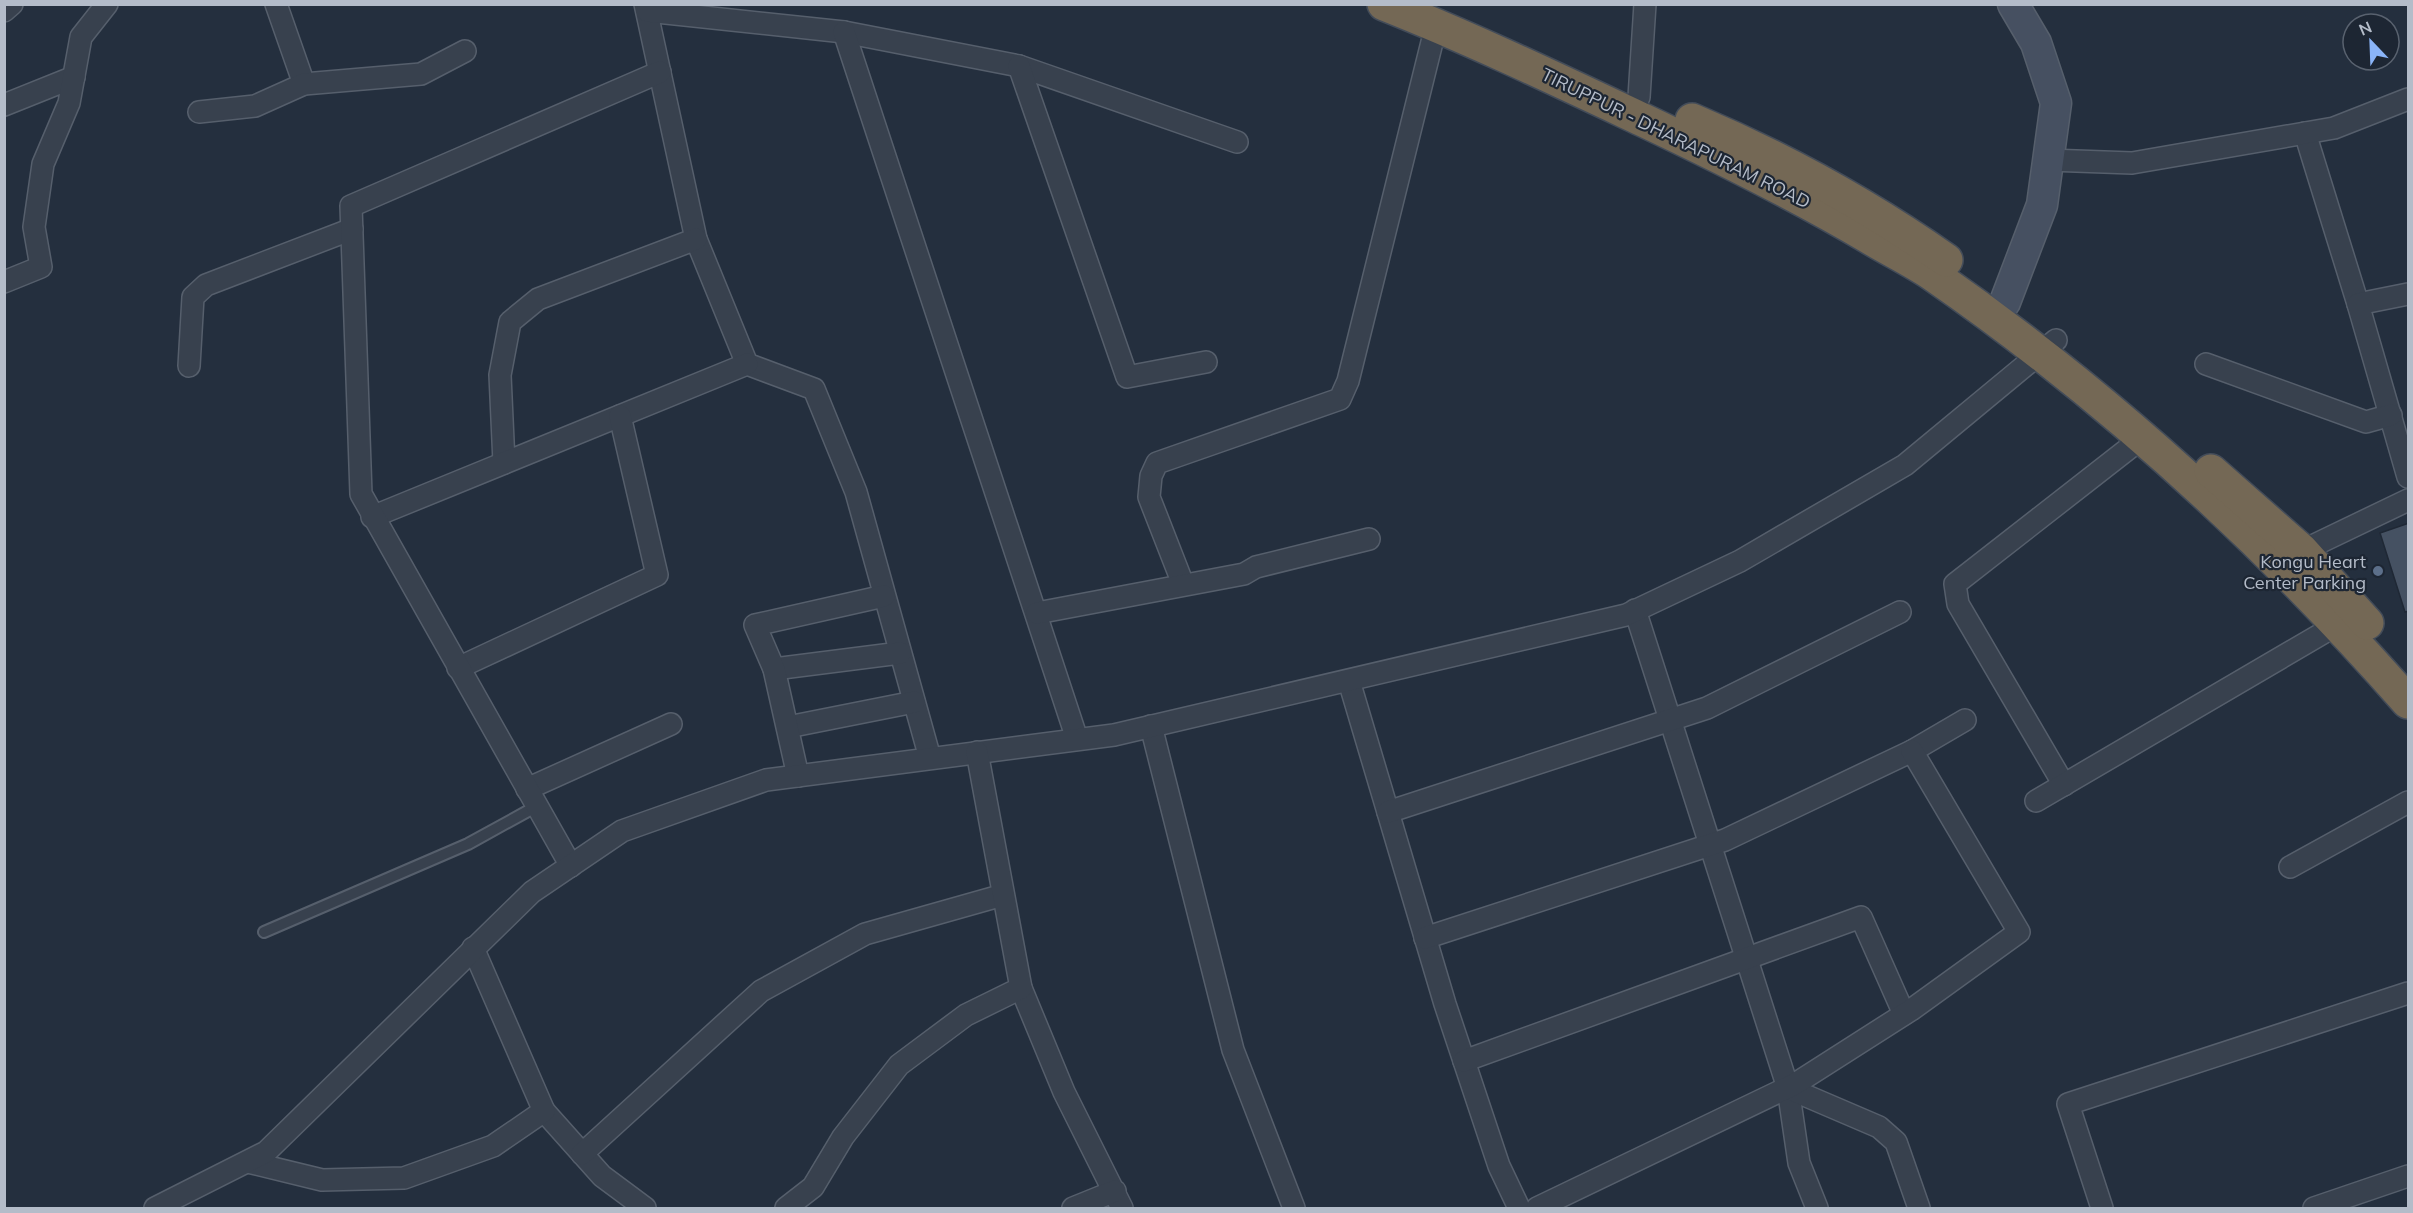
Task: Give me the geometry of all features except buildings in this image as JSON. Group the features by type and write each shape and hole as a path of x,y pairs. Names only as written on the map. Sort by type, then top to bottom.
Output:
{"highway":[{"name":"TIRUPPUR - DHARAPURAM ROAD","path":"1384,4 1436,15 1635,106 1814,205 1929,273 1999,310 2048,347 2142,438 2348,618 2409,702"},
{"path":"2048,347 2302,550 2348,618 2409,670"}],"street":[{"path":"4,12 12,4"},
{"path":"4,282 41,267 34,227 43,164 69,103 81,37 107,4"},
{"path":"276,4 304,84"},
{"path":"1635,106 1645,4"},
{"path":"1999,310 2042,205 2056,103 2036,44 2013,4"},
{"path":"747,364 696,239 646,8 844,32 1019,66 1237,142"},
{"path":"1183,584 1149,497 1151,477 1157,464 1340,399 1348,381 1436,15"},
{"path":"844,32 1077,739"},
{"path":"199,112 255,106 304,84 421,74 465,51"},
{"path":"1019,66 1127,377 1206,362"},
{"path":"571,866 361,494 351,206 660,72"},
{"path":"4,105 74,77"},
{"path":"2048,160 2132,163 2334,128 2409,99"},
{"path":"2305,133 2391,415 2404,446 2409,477"},
{"path":"189,366 193,297 206,285 352,229"},
{"path":"504,463 500,375 510,322 538,299 696,239"},
{"path":"2358,304 2409,294"},
{"path":"155,1209 266,1152 532,892 622,831 766,780 1077,739 1151,726 1349,681 1635,610 1740,561 1905,465 2048,347"},
{"path":"372,517 747,364 814,389 856,492 930,758"},
{"path":"2206,364 2366,422 2391,415"},
{"path":"458,668 657,575 620,416"},
{"path":"2064,785 1958,604 1955,584 2142,438"},
{"path":"2302,550 2409,500"},
{"path":"1037,614 1244,574 1256,567 1369,539"},
{"path":"798,776 774,669 755,624 884,596"},
{"path":"1635,610 1788,1088 1799,1163 1816,1209"},
{"path":"1388,812 1707,708 1900,612"},
{"path":"2036,801 2348,618"},
{"path":"774,669 900,653"},
{"path":"1349,681 1464,1061 1499,1166 1520,1209"},
{"path":"788,727 914,702"},
{"path":"1425,938 1710,845 1912,751 1965,720"},
{"path":"532,797 671,724"},
{"path":"1151,726 1233,1050 1294,1209"},
{"path":"1537,1209 1788,1088 1904,1014 2019,932 1912,751"},
{"path":"977,752 1021,988 1064,1092 1119,1200 1073,1209"},
{"path":"2290,867 2409,802"},
{"path":"582,1154 761,991 866,934 1003,895"},
{"path":"1464,1061 1861,917 1904,1014"},
{"path":"473,948 544,1112 602,1176 645,1209"},
{"path":"786,1209 813,1187 843,1137 899,1065 966,1015 1021,988"},
{"path":"2103,1209 2068,1104 2409,993"},
{"path":"1788,1088 1879,1126 1896,1142 1919,1209"},
{"path":"248,1161 321,1180 404,1178 492,1146 544,1112"},
{"path":"2314,1209 2409,1176"}],"lane":[{"path":"264,932 468,844 532,797"}],"place":[{"name":"Kongu Heart Center Parking","path":"2378,571"}]}
